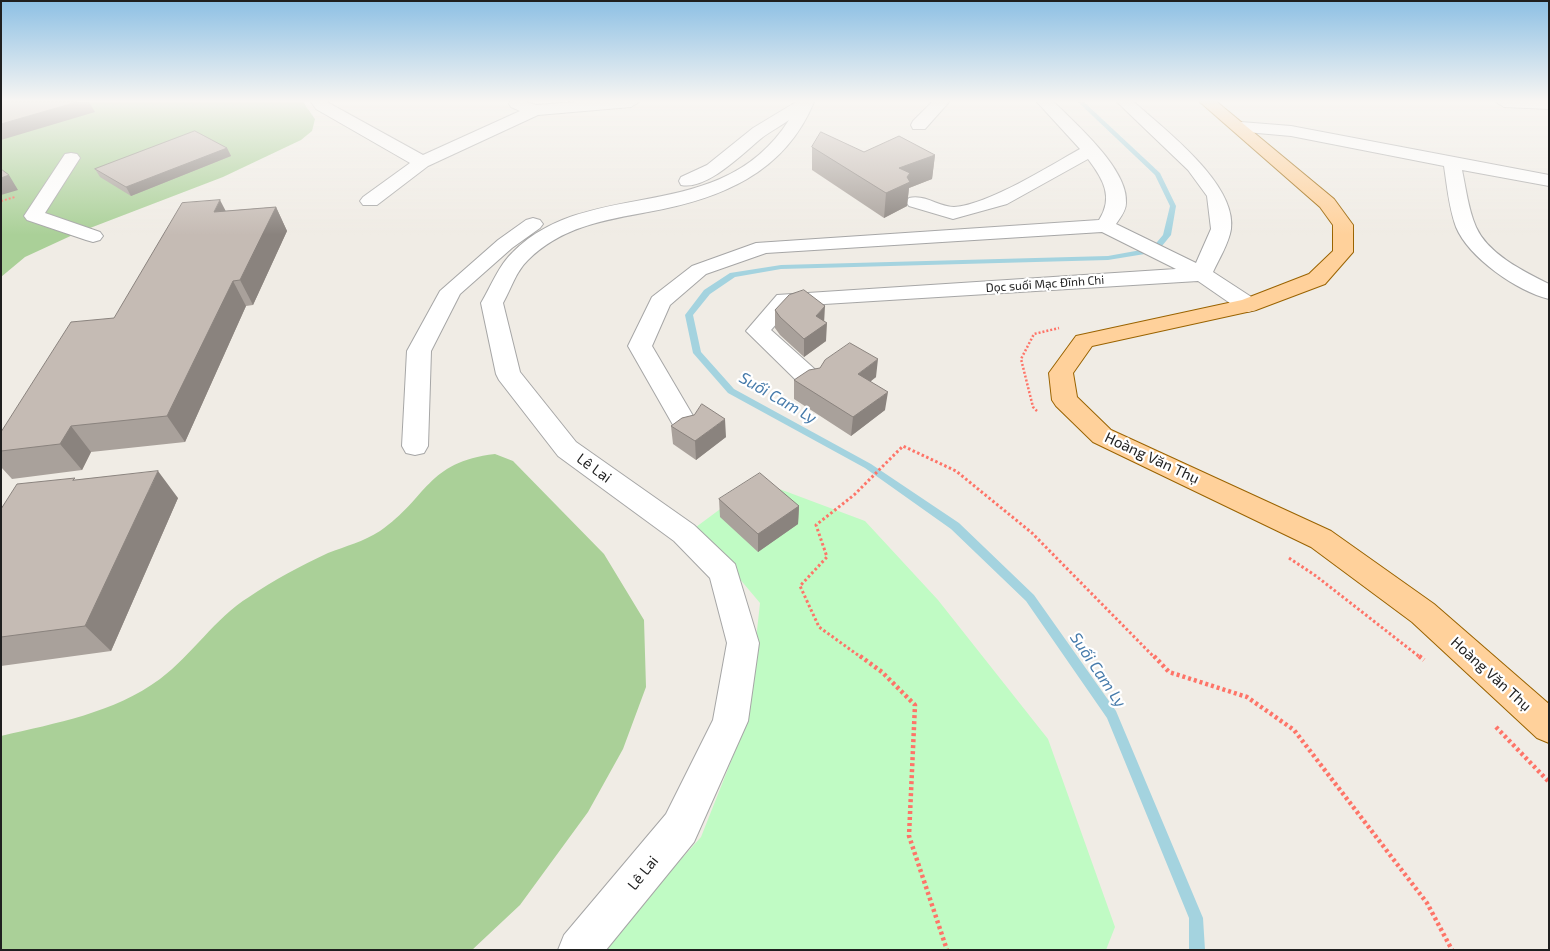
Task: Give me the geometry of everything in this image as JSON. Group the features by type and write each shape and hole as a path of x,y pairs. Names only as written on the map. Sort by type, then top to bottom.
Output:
{"main road":[{"name":"Hoàng Văn Thụ","path":"1262,146 1327,203 1343,225 1343,252 1317,279 1248,305 1084,341 1061,373 1064,400 1102,436 1321,539 1424,613 1549,727"}],"street":[{"path":"394,146 422,162"},
{"path":"370,200 422,162 456,146"},
{"path":"415,446 419,351 451,291 505,244 551,211 690,181 713,169 741,146"},
{"name":"Lê Lai","path":"580,950 680,828 730,720 743,642 724,573 684,533 567,449 508,374 492,303 519,257 557,229 612,212 705,192 746,172 778,146"},
{"path":"1087,146 1115,185 1118,203 1105,226"},
{"path":"1173,146 1194,166 1216,196 1220,229 1202,274"},
{"path":"1371,146 1549,181"},
{"path":"916,202 952,213 1000,200 1091,150"},
{"path":"71,158 34,216 93,236"},
{"path":"1452,162 1467,227 1481,248 1515,274 1549,292"},
{"path":"686,426 640,346 660,302 699,270 763,247 1105,226 1202,274 1248,305"},
{"name":"Dọc suối Mạc Đĩnh Chi","path":"810,380 758,331 785,300 1202,274"}],"path":[{"path":"947,950 909,836 915,705 882,672 818,627 800,586 827,557 816,525 854,495 903,446 956,471 1032,533 1169,672 1247,697 1294,730 1427,903 1452,950"}],"green space":[{"path":"1,146 288,146 223,177 77,233 25,257 1,277"},
{"path":"495,454 513,461 604,554 644,620 646,687 623,749 588,812 520,905 472,950 1,950 1,736 104,709 142,691 172,669 225,615 249,597 307,563 374,535 396,519 441,473 472,458"},
{"path":"758,481 865,521 938,600 1048,739 1115,927 1106,950 600,950 701,837 747,721 760,603 696,527"}],"building":[{"path":"155,146 224,146 227,148 126,187 95,169"},
{"path":"852,146 864,152 876,146 919,146 935,155 899,168 910,173 907,177 910,182 886,193 812,147"},
{"path":"1,169 9,175 1,178"},
{"path":"220,200 214,212 276,207 240,280 233,281 167,416 71,426 60,444 1,451 1,432 71,322 114,318 182,203"},
{"path":"804,290 825,306 816,316 827,323 804,339 775,310 789,295"},
{"path":"850,343 878,359 858,374 888,392 853,417 794,380 809,370 820,368 825,360"},
{"path":"702,404 725,419 695,441 671,426 682,418 694,415"},
{"path":"158,471 85,626 1,637 1,509 17,484"},
{"path":"760,473 799,506 758,534 719,499"}],"waterway":[{"name":"Suối Cam Ly","path":"1128,146 1158,174 1173,206 1167,235 1154,250 1108,258 781,267 733,275 707,292 689,315 697,353 731,391 868,466 955,526 1030,598 1112,715 1196,918 1197,950"}]}
